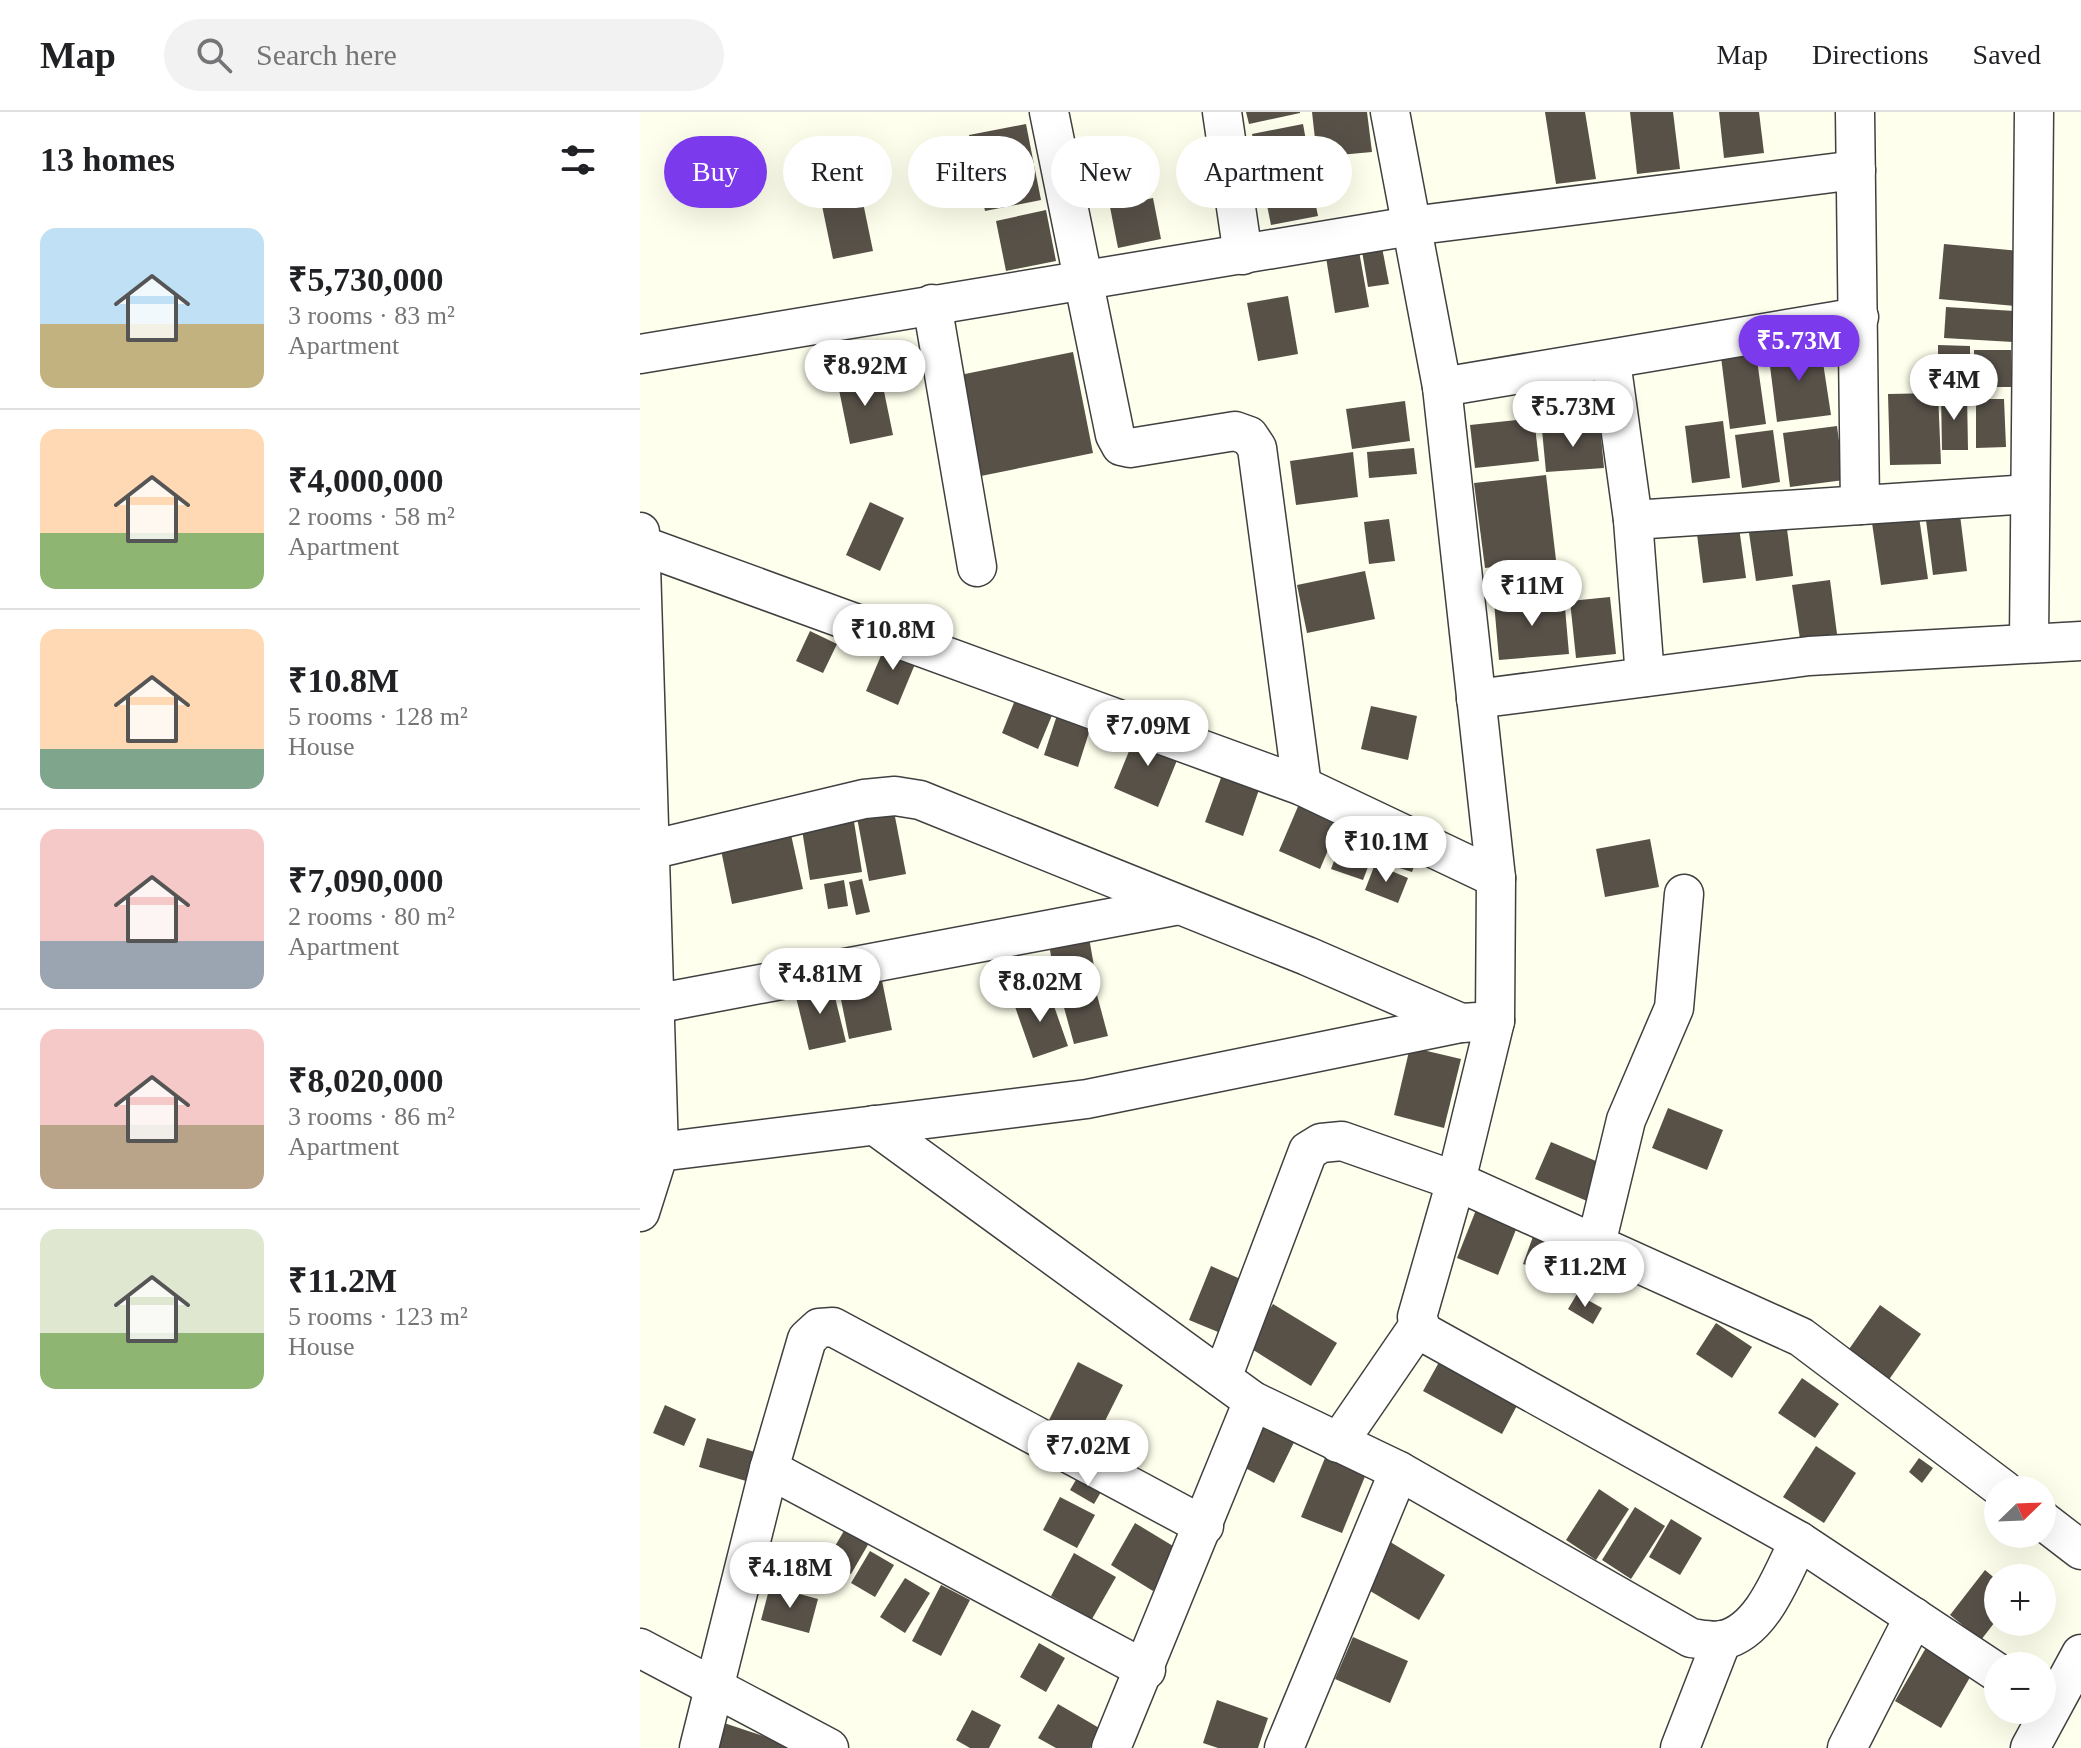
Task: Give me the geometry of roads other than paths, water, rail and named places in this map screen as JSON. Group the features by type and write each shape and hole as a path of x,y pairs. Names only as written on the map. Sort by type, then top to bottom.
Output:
{"street":[{"path":"1049,112 1115,435 1121,446 1235,431 1249,436 1257,448 1302,786"},
{"path":"1222,112 1243,255"},
{"path":"1390,112 1442,387 1496,878 1456,1181 1417,1317 1419,1325 1423,1332 1799,1541 1984,1664"},
{"path":"1855,112 1860,505"},
{"path":"2029,641 2034,112"},
{"path":"640,354 1411,226 1856,170"},
{"path":"932,304 977,567"},
{"path":"1442,387 1859,317"},
{"path":"1611,361 1633,520 1645,677"},
{"path":"1633,520 2030,494"},
{"path":"640,1212 650,1150 654,1004 647,959 650,850 641,539 1302,786 1496,878"},
{"path":"1476,699 1809,656 2029,641 2081,641"},
{"path":"650,850 864,799 895,796 955,814 1478,1022"},
{"path":"1596,1244 1626,1120 1674,1008 1684,894"},
{"path":"654,1004 1179,905"},
{"path":"650,1150 1087,1099 1478,1022"},
{"path":"874,1125 1253,1401 1399,1471 1691,1638 1722,1640 1747,1628 1767,1602 1799,1541"},
{"path":"1222,1378 1308,1151 1321,1143 1342,1141 1456,1181 1801,1337 1985,1476"},
{"path":"1338,1443 1419,1325"},
{"path":"699,1748 769,1469 807,1339 819,1328 833,1327 1204,1526"},
{"path":"1111,1748 1146,1670 1253,1401"},
{"path":"769,1469 1146,1670"},
{"path":"1284,1748 1399,1471"},
{"path":"2056,1531 2081,1550"},
{"path":"1847,1748 1914,1617"},
{"path":"1680,1748 1722,1640"},
{"path":"640,1648 829,1748"},
{"path":"2056,1692 2081,1654"},
{"path":"2030,1748 2039,1724"}]}
